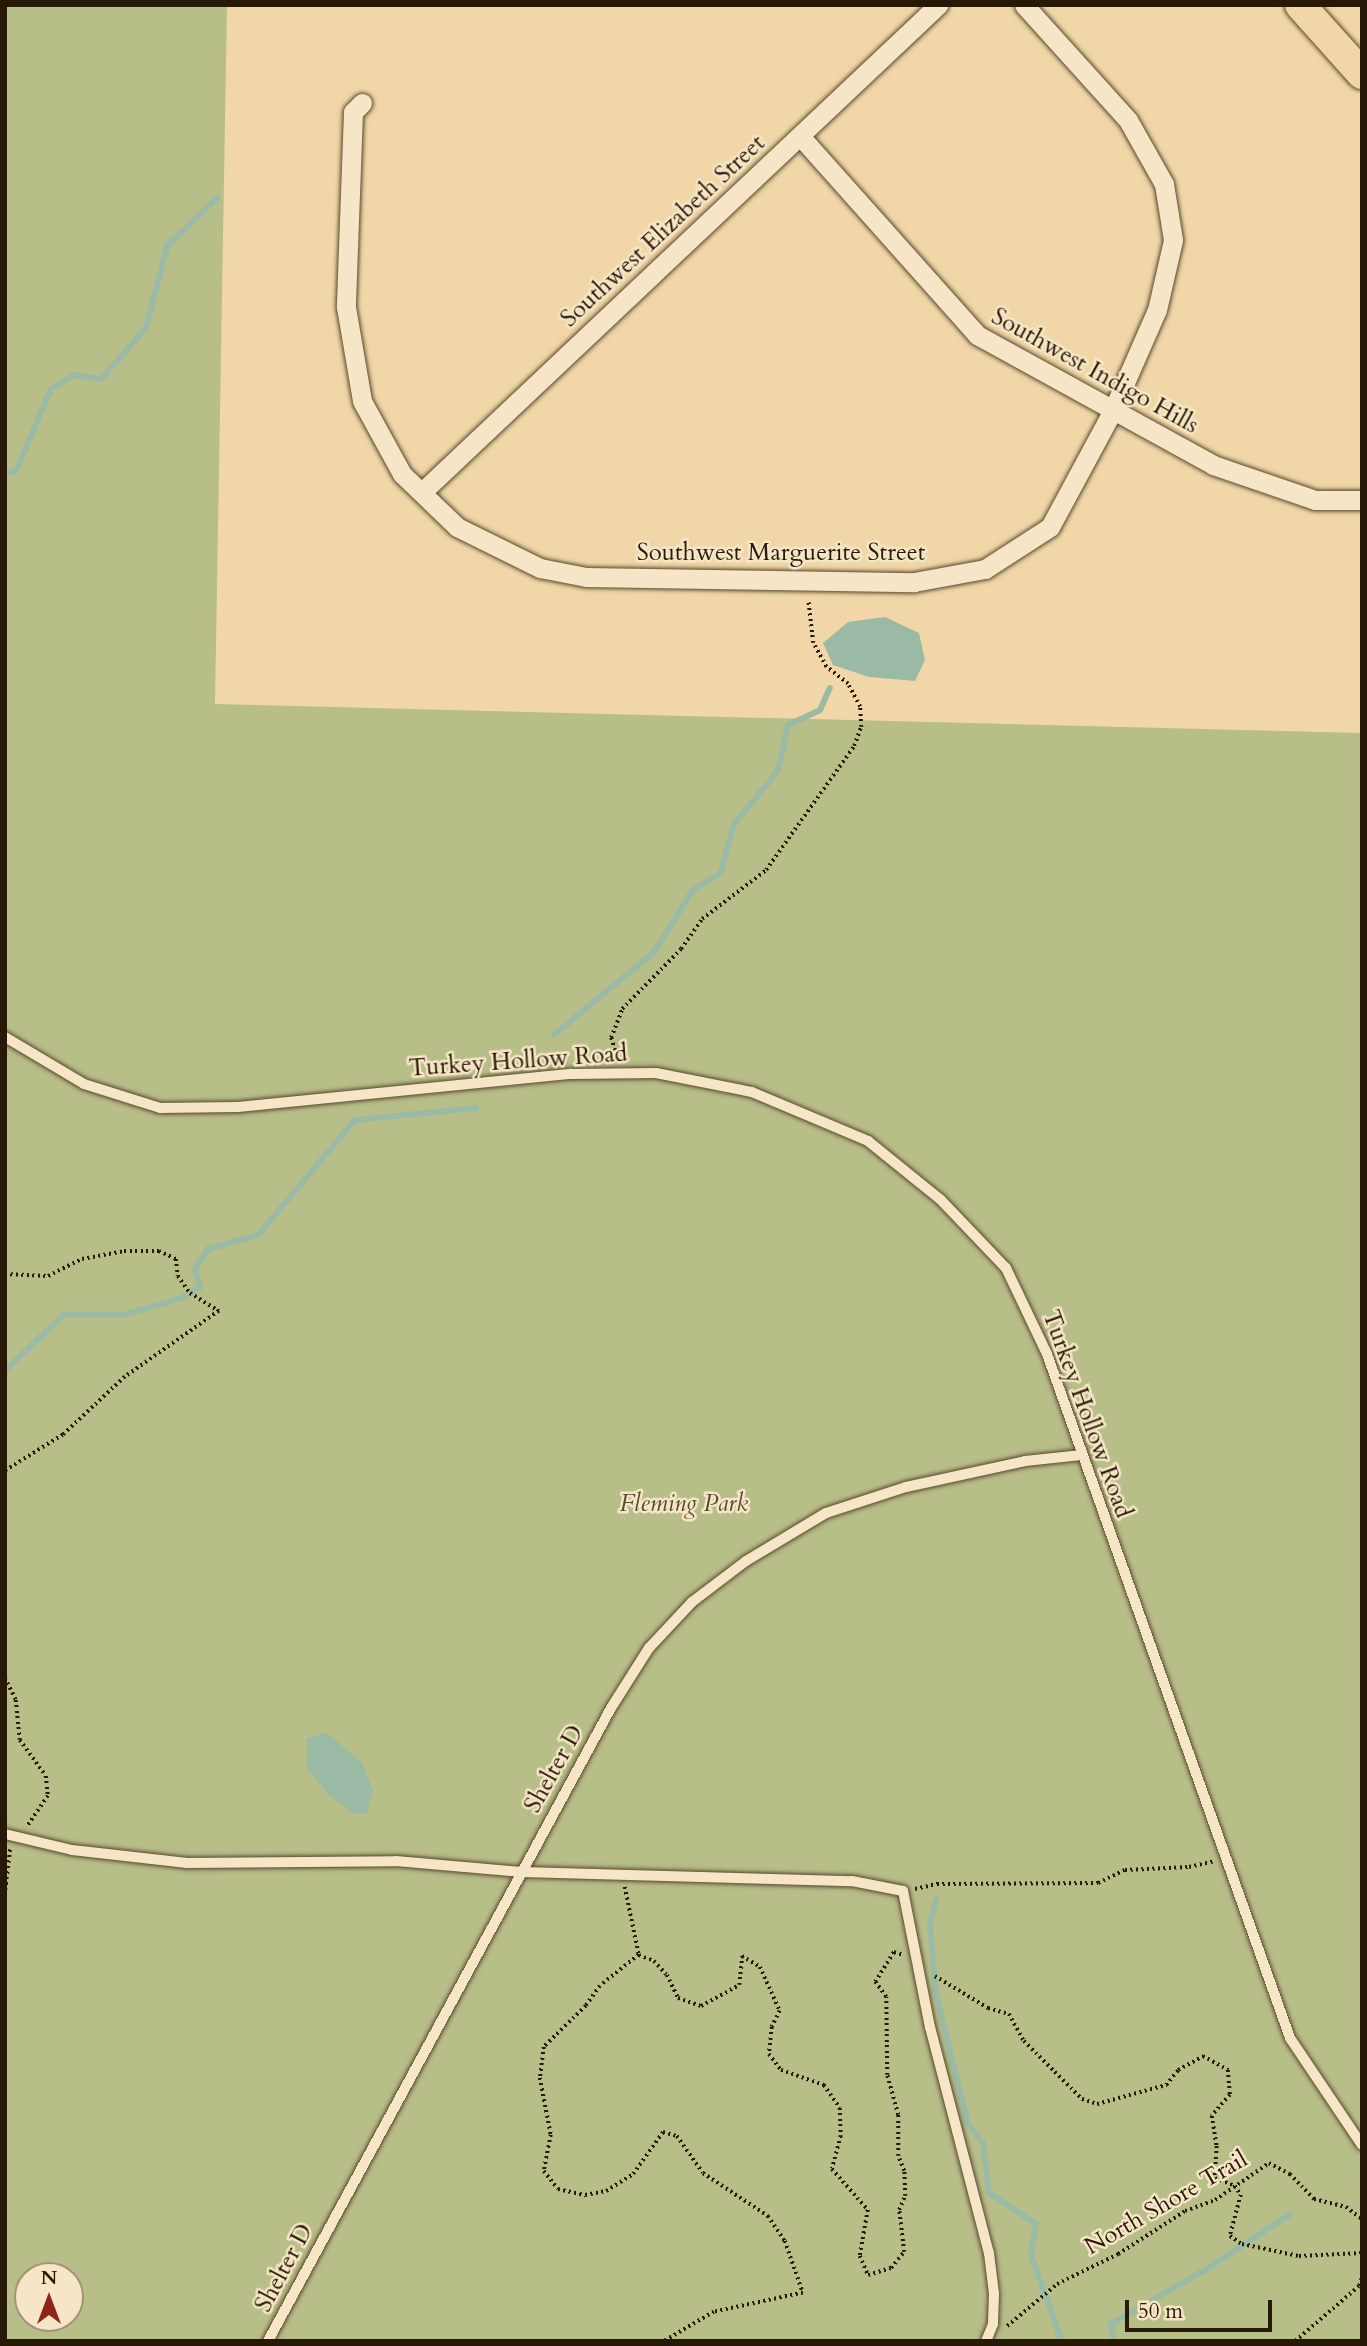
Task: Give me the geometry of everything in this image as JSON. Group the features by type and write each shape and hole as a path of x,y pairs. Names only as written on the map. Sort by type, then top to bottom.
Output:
{"main road":[{"path":"1300,5 1362,74"}],"street":[{"name":"Southwest Elizabeth Street","path":"422,492 938,5"},
{"name":"Southwest Marguerite Street","path":"362,103 353,112 346,307 362,401 402,474 457,527 540,568 586,577 914,582 985,569 1050,527 1113,410 1157,310 1173,240 1164,184 1128,120 1024,5"},
{"name":"Southwest Indigo Hills","path":"800,136 977,335 1213,465 1315,500 1362,500"}],"lane":[{"name":"Turkey Hollow Road","path":"5,1037 85,1084 160,1108 238,1107 622,1073 656,1073 752,1092 867,1141 940,1199 1006,1268 1047,1354 1290,2038 1362,2146"},
{"name":"Shelter D","path":"268,2341 611,1708 649,1648 692,1602 746,1561 826,1513 906,1487 1025,1461 1082,1455"},
{"path":"5,1834 72,1850 187,1863 396,1861 522,1872 852,1881 903,1891 917,1964 989,2253 993,2304 986,2341"}],"path":[{"path":"622,1073 611,1038 622,1009 681,950 702,919 765,870 799,829 861,727 860,707 848,684 826,667 813,643 805,580"},
{"path":"5,1274 48,1276 82,1259 124,1251 159,1251 176,1259 178,1276 190,1293 219,1311 125,1377 63,1435 5,1471"},
{"path":"5,1678 16,1700 20,1740 46,1776 48,1796 20,1839 10,1849 5,1890"},
{"path":"903,1891 937,1884 1098,1883 1125,1870 1189,1867 1224,1858"},
{"path":"621,1875 639,1955"},
{"path":"639,1955 654,1961 667,1975 678,1998 701,2006 739,1985 742,1956 760,1967 780,2011 772,2027 769,2054 781,2070 824,2085 840,2108 841,2136 832,2169 867,2210 860,2256 868,2275 891,2268 904,2252 899,2210 905,2196 904,2171 898,2156 898,2115 887,2075 886,1997 875,1982 894,1952 988,2008 1009,2014 1024,2041 1082,2099 1097,2104 1166,2085 1178,2070 1203,2056 1228,2070 1230,2095 1212,2116 1217,2146 1213,2168 1215,2178 1236,2186 1241,2195 1230,2236 1242,2244 1299,2256 1362,2253"},
{"path":"639,1955 600,1986 586,2006 544,2047 540,2078 551,2135 544,2171 558,2189 585,2195 606,2191 633,2174 663,2132 677,2136 703,2173 768,2216 785,2241 803,2293 714,2312 665,2341"},
{"name":"North Shore Trail","path":"1001,2332 1057,2284 1236,2186 1269,2163 1290,2174 1314,2199 1346,2207 1362,2219"},
{"path":"1295,2341 1359,2286 1362,2277"}],"green space":[{"name":"Fleming Park","path":"5,5 227,5 215,704 1362,733 1362,2341 5,2341"}],"shaded area":[{"path":"885,617 919,633 925,660 915,681 869,677 833,665 823,643 848,622"},
{"path":"327,1733 362,1763 373,1791 367,1813 353,1814 328,1794 307,1768 307,1738"}],"waterway":[{"path":"5,473 16,471 51,389 73,375 101,379 146,328 167,246 217,198"},
{"path":"554,1035 655,951 692,891 721,872 734,824 778,771 788,725 820,710 830,688"},
{"path":"5,1371 63,1315 123,1315 182,1298 200,1287 195,1269 208,1249 258,1235 355,1120 476,1108"},
{"path":"936,1900 930,1922 936,1993 968,2124 983,2143 989,2193 1036,2224 1031,2255 1062,2341"},
{"path":"1114,2341 1111,2324 1210,2267 1290,2214"}]}
